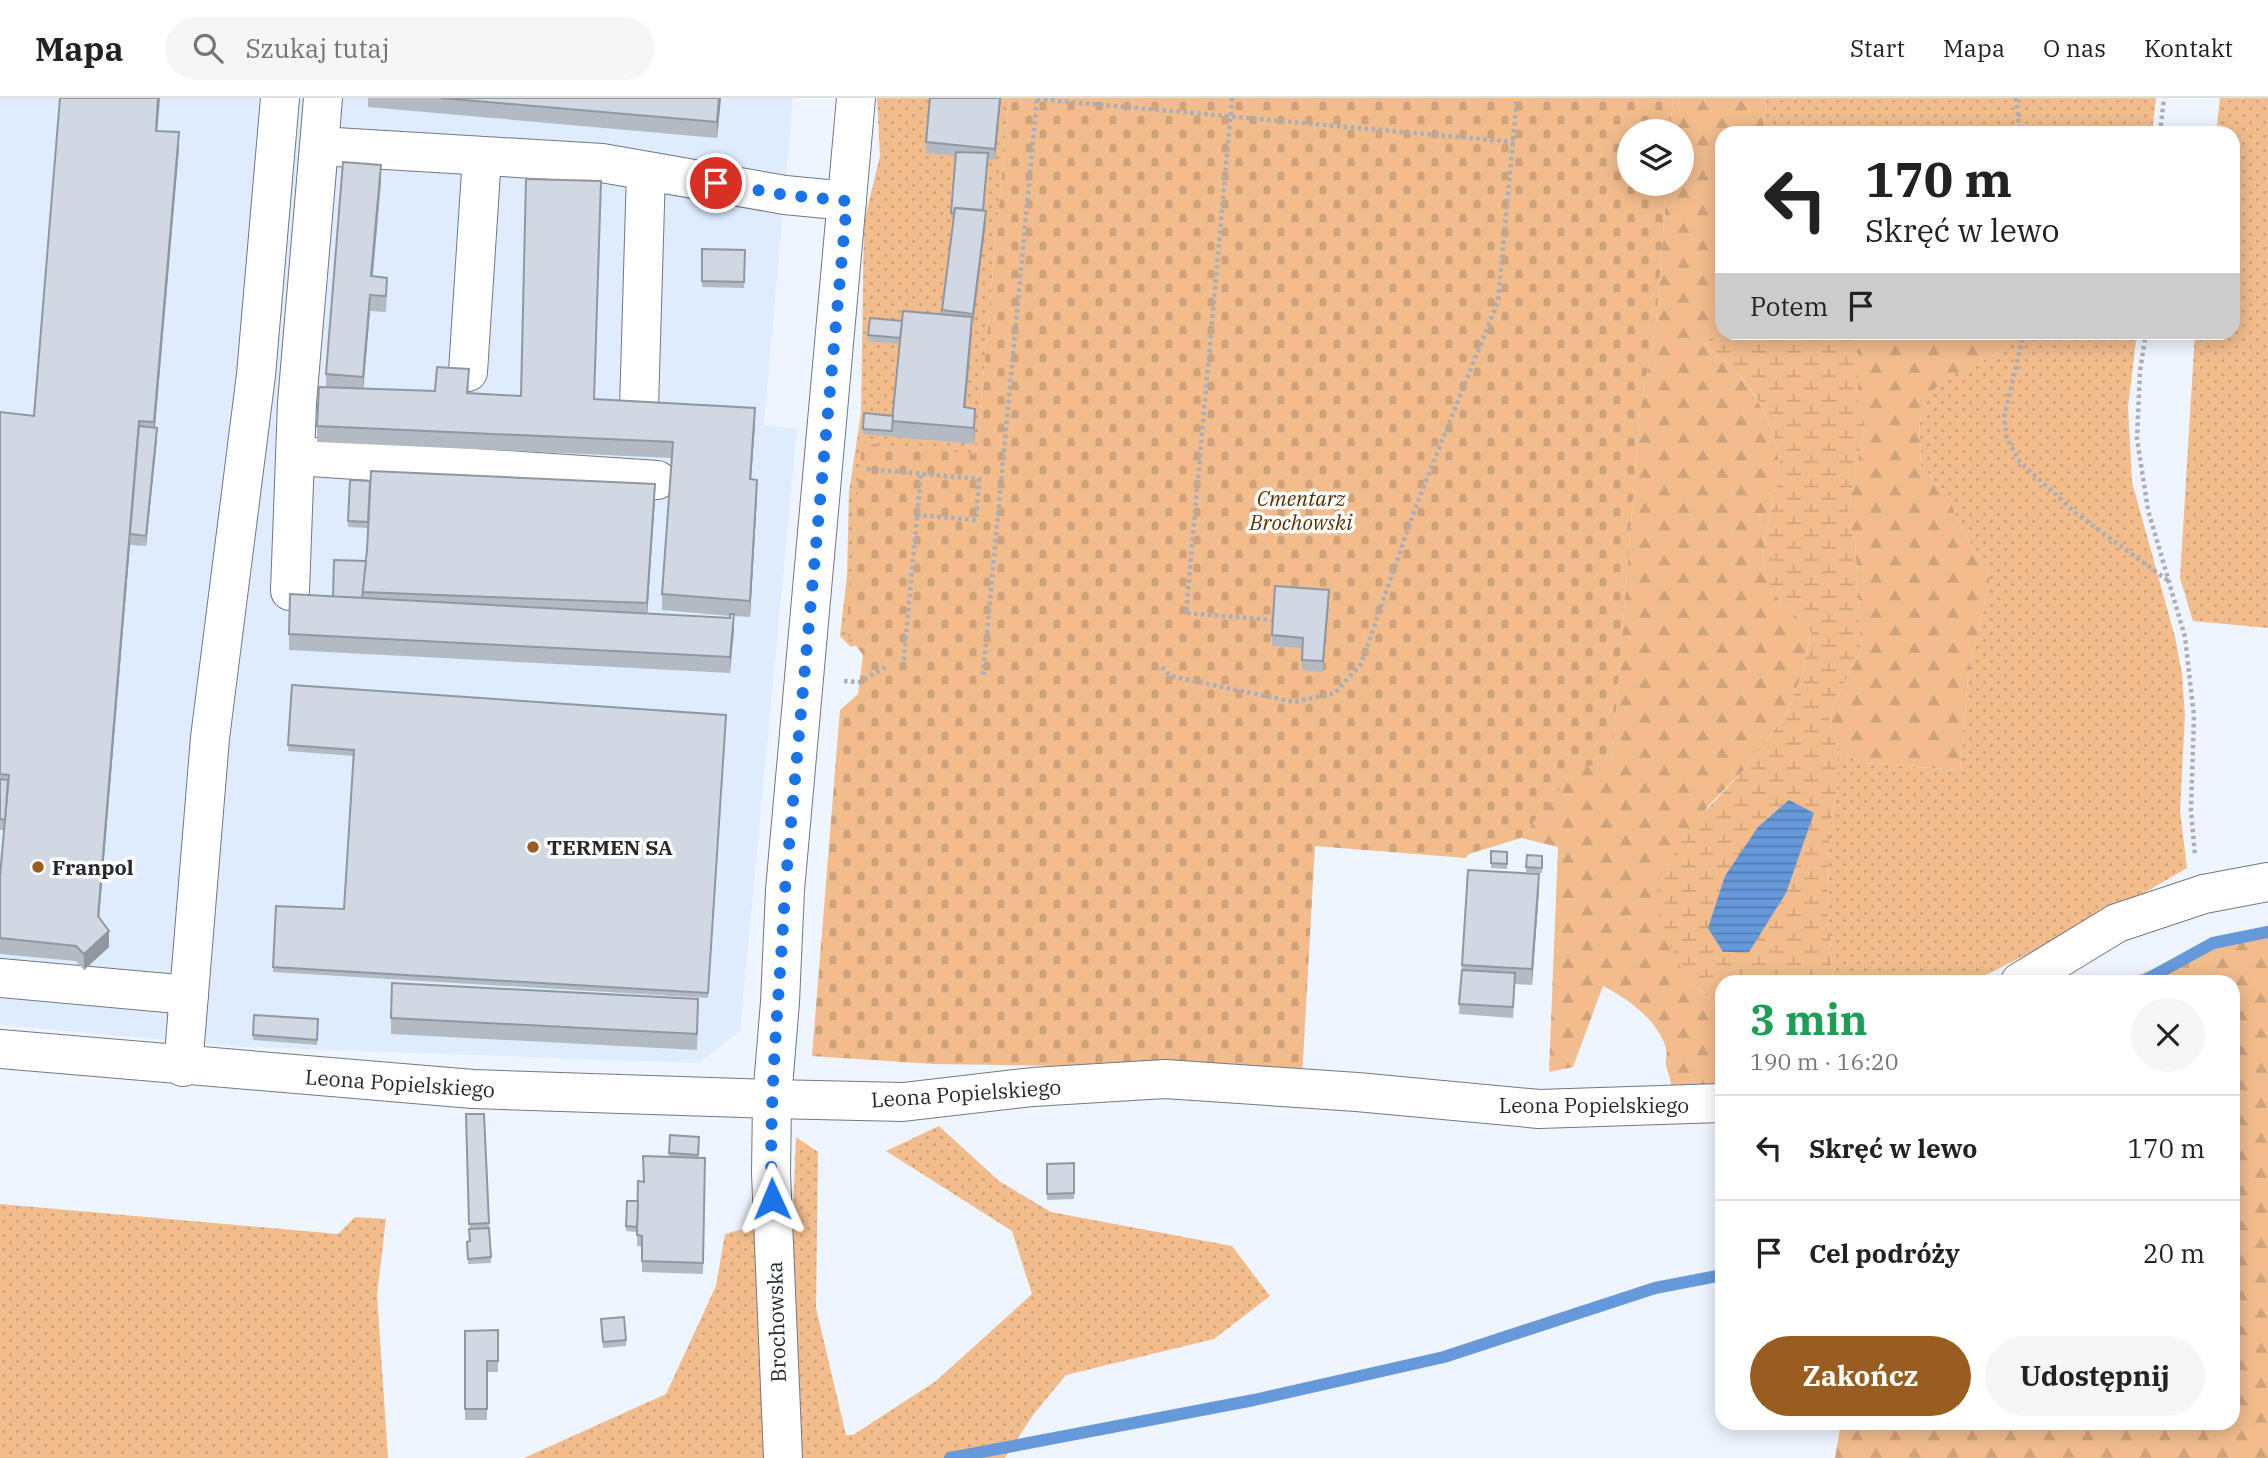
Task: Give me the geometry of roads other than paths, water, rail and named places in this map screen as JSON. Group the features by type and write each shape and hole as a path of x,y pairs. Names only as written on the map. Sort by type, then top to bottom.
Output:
{"street":[{"path":"183,1067 210,738 256,375 280,98"},
{"path":"290,591 296,456 323,98"},
{"name":"Brochowska","path":"783,1458 771,1172 772,1098 785,890 856,98"},
{"path":"318,146 602,163 786,195 847,201"},
{"path":"468,372 482,156"},
{"path":"639,408 646,171"},
{"path":"296,456 657,480"},
{"path":"2032,975 2117,923 2204,894 2268,882"},
{"path":"0,978 189,995"},
{"name":"Leona Popielskiego","path":"0,1049 183,1067 473,1089 903,1102 1033,1087 1164,1079 1357,1092 1539,1109 1715,1103"}],"water":[{"path":"1789,800 1814,813 1786,893 1749,952 1723,952 1708,928 1725,876 1758,827"}],"waterway":[{"path":"2155,975 2213,943 2268,932"},
{"path":"950,1458 1254,1400 1444,1357 1655,1288 1715,1276"}],"place":[{"name":"TERMEN SA","path":"533,847"},
{"name":"Franpol","path":"38,867"}],"park label":[{"name":"Cmentarz Brochowski","path":"1301,510"}]}
